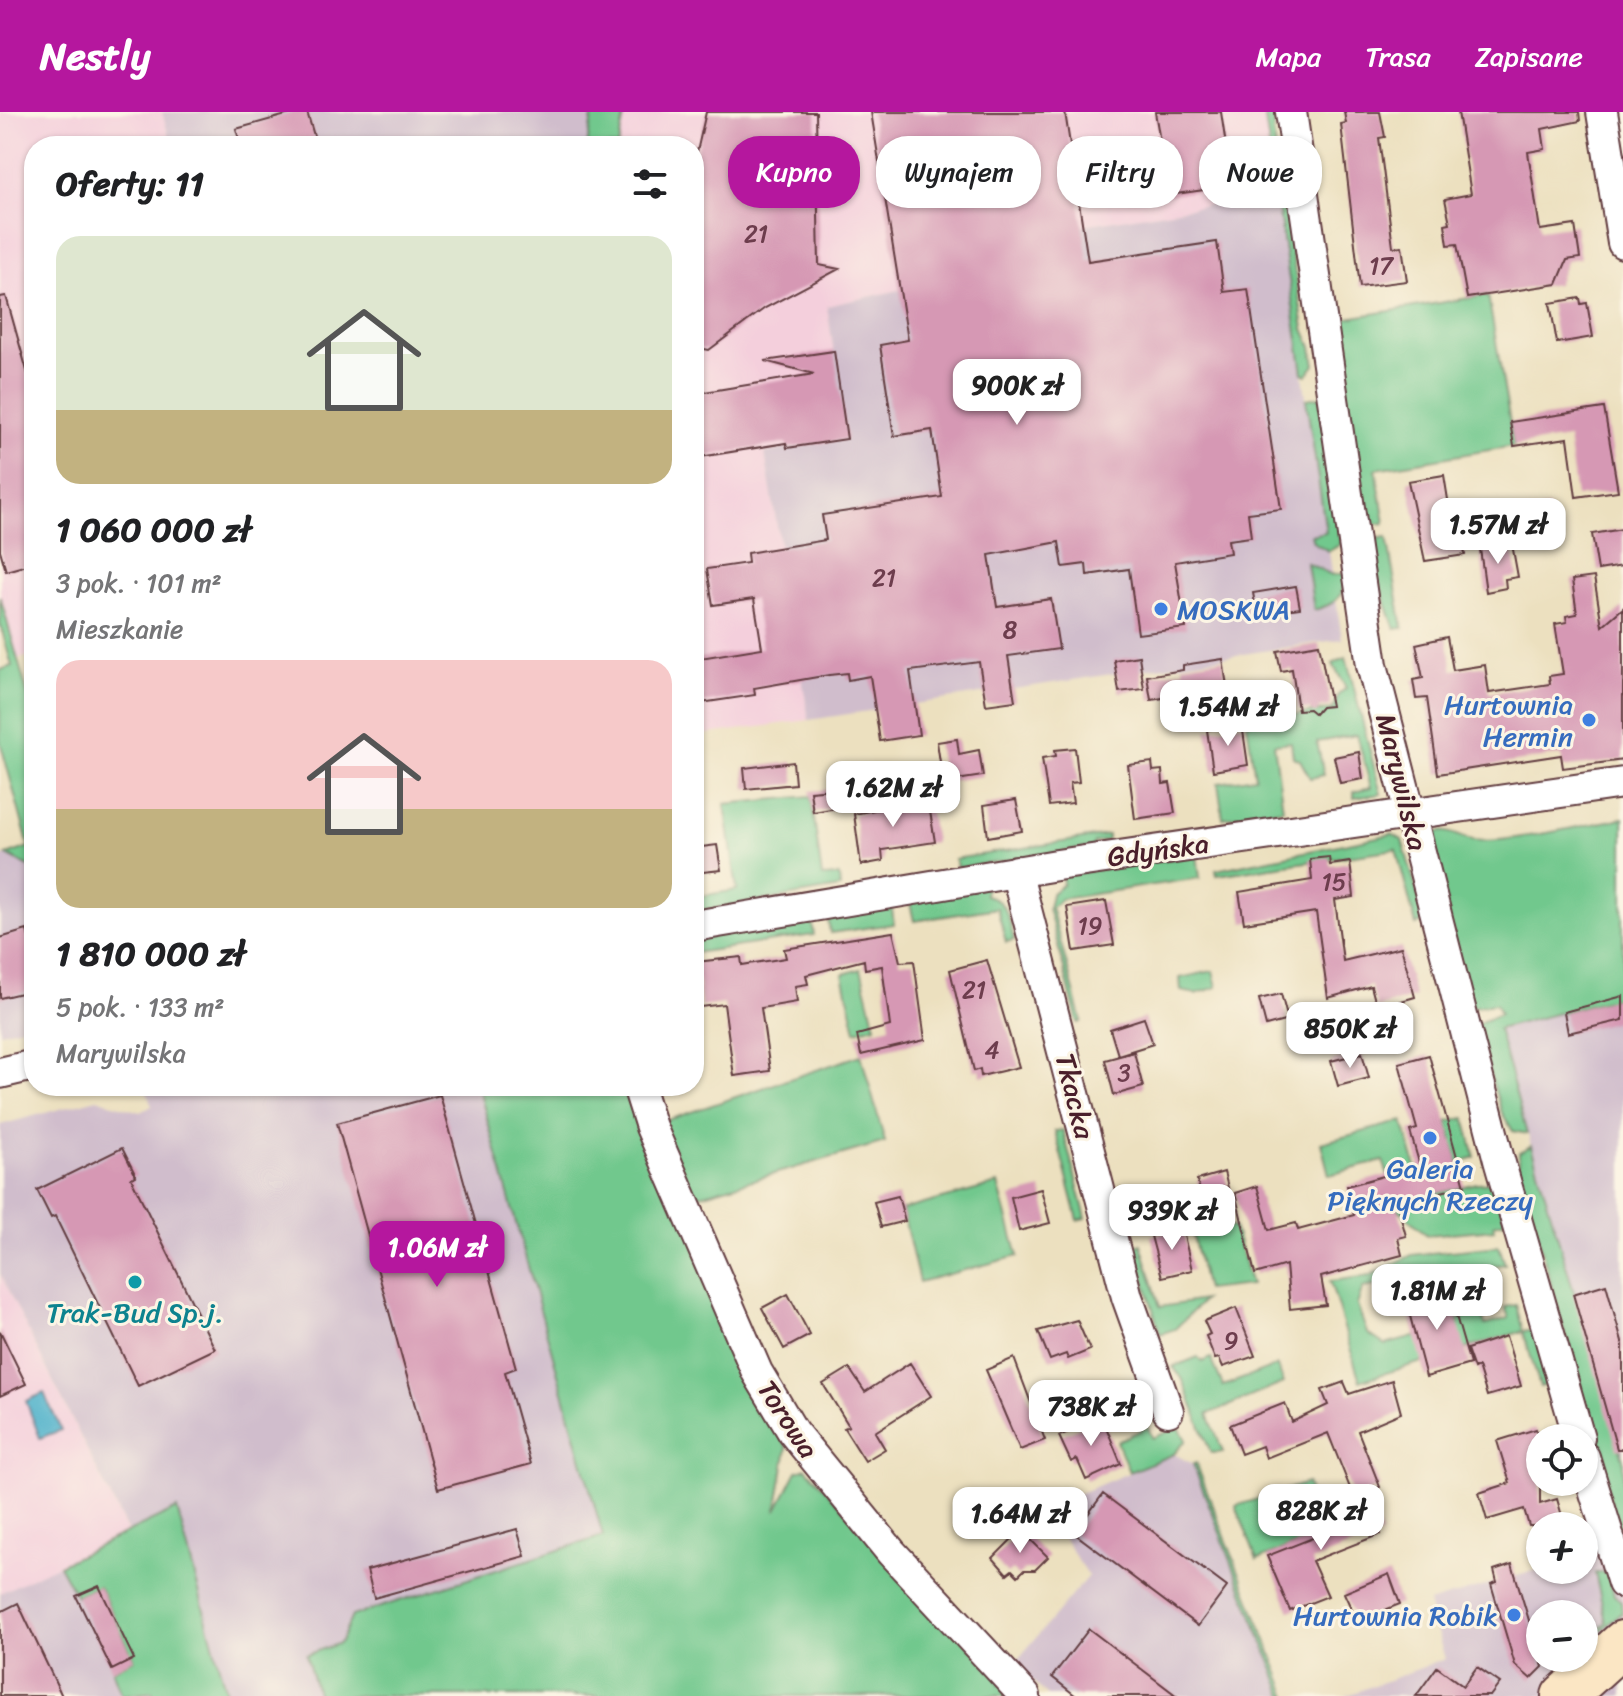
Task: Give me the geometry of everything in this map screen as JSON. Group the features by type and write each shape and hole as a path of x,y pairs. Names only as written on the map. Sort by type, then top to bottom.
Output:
{"street":[{"name":"Marywilska","path":"1291,112 1367,640 1499,1160 1575,1424"},
{"path":"1602,112 1623,243"},
{"name":"Gdyńska","path":"704,924 1016,871 1623,783"},
{"name":"Tkacka","path":"1016,871 1127,1297 1168,1411"},
{"path":"0,1073 24,1067"},
{"name":"Torowa","path":"641,1096 651,1127 757,1372 793,1432 891,1552 1025,1696"},
{"path":"1596,1496 1623,1583"},
{"path":"1564,1696 1623,1643"}],"shaded area":[{"path":"0,112 162,112 169,136 24,136 24,658 18,659 0,596"},
{"path":"162,112 593,112 589,136 169,136"},
{"path":"625,112 1264,112 1268,136 1199,136 1199,206 894,256 900,290 827,306 847,439 765,453 809,720 704,735 704,136 620,136"},
{"path":"1199,206 1278,208 1342,639 809,720 765,453 847,439 827,306 900,290 894,256"},
{"path":"7,855 24,864 24,1026 0,1032 0,857"},
{"path":"1623,996 1623,1459 1610,1415 1607,1415 1498,1028"},
{"path":"148,1096 481,1096 603,1536 352,1616 340,1643 306,1656 318,1696 0,1696 0,1593 128,1532 0,1274 0,1125 97,1099 140,1112 152,1106"},
{"path":"0,1274 128,1533 0,1593"},
{"path":"1174,1454 1193,1464 1284,1696 1048,1696 1014,1664 1088,1576 1044,1508"},
{"path":"1623,1544 1623,1696 1345,1696 1445,1659 1428,1603 1526,1573 1526,1584 1598,1584 1598,1552"}],"green space":[{"path":"593,112 625,112 620,136 589,136"},
{"path":"1264,112 1277,112 1274,136 1268,136"},
{"path":"1278,208 1285,208 1304,329 1315,365 1307,375 1303,373"},
{"path":"1488,295 1514,446 1376,469 1385,523 1364,526 1335,320"},
{"path":"1320,397 1341,544 1329,551 1313,542 1311,535 1326,532 1306,399"},
{"path":"1387,537 1403,628 1395,629 1375,572 1369,540"},
{"path":"1307,563 1332,575 1346,573 1338,598 1314,610"},
{"path":"0,596 24,681 24,829 0,741 0,670 12,666 0,623"},
{"path":"1346,657 1381,794 1354,798 1354,792 1371,788 1357,735 1317,742 1324,775 1310,778 1300,760 1293,757 1291,742 1274,744 1283,809 1223,818 1218,783 1255,777 1247,723 1333,709 1338,695 1346,688 1333,664"},
{"path":"811,796 822,877 839,876 840,888 704,910 704,895 737,890 725,804"},
{"path":"1623,818 1623,996 1498,1029 1527,1134 1513,1131 1502,1113 1474,1025 1500,1014 1496,1004 1471,1007 1427,839 1444,831 1473,840 1503,840"},
{"path":"1392,834 1402,840 1426,922 1416,925 1396,849 1217,875 1216,870"},
{"path":"1108,835 1108,840 1094,843 1094,847 958,868 954,859"},
{"path":"24,849 24,864 7,855"},
{"path":"1197,855 1200,878 1061,899 1051,907 1082,1021 1078,1023 1048,908 1051,894 1063,884 1062,875"},
{"path":"986,887 985,895 1003,906 1014,940 1006,942 997,908 914,921 909,899"},
{"path":"891,902 894,924 830,933 827,913"},
{"path":"811,916 814,935 704,952 704,933"},
{"path":"861,969 875,1026 856,1031 843,974"},
{"path":"1213,971 1217,987 1196,994 1181,991 1180,978"},
{"path":"861,1055 885,1142 697,1196 707,1224 712,1225 704,1229 661,1122"},
{"path":"481,1096 631,1096 787,1448 776,1512 797,1471 806,1468 1015,1696 318,1696 306,1655 340,1643 352,1616 603,1536"},
{"path":"1465,1118 1475,1157 1458,1163 1447,1122"},
{"path":"1403,1121 1418,1174 1389,1177 1383,1161 1329,1175 1321,1143"},
{"path":"1063,1130 1086,1218 1078,1220 1055,1131"},
{"path":"1531,1146 1623,1459 1623,1545 1598,1454 1598,1424 1590,1424 1519,1168 1519,1152"},
{"path":"1494,1182 1505,1221 1494,1224 1495,1229 1427,1235 1393,1204 1477,1183"},
{"path":"998,1184 1018,1256 919,1282 902,1210"},
{"path":"1234,1227 1251,1285 1206,1290 1191,1228"},
{"path":"1141,1244 1160,1307 1204,1300 1175,1329 1160,1334 1135,1246"},
{"path":"1499,1246 1505,1264 1363,1288 1357,1305 1367,1333 1385,1345 1458,1325 1457,1319 1481,1313 1485,1325 1509,1318 1505,1307 1516,1305 1523,1331 1360,1381 1330,1281 1369,1276 1412,1255"},
{"path":"1535,1329 1551,1384 1540,1387 1523,1331"},
{"path":"1198,1357 1202,1362 1211,1358 1223,1386 1277,1366 1284,1383 1208,1414 1223,1452 1211,1453 1182,1378 1173,1367"},
{"path":"1148,1427 1152,1438 1179,1427 1186,1440 1174,1454 1129,1472 1117,1441"},
{"path":"1196,1463 1288,1696 1284,1696 1193,1464"},
{"path":"1307,1483 1323,1534 1257,1560 1236,1506"},
{"path":"177,1509 227,1696 154,1696 152,1692 122,1696 112,1670 134,1659 99,1586 76,1596 59,1565"},
{"path":"1598,1573 1608,1573 1614,1595 1621,1601 1622,1613 1598,1633 1606,1622"}],"water":[{"path":"44,1393 61,1430 40,1438 26,1401"}],"building":[{"path":"307,112 314,136 238,136 236,129"},
{"path":"706,112 816,112 816,136 728,136 728,208 818,208 819,265 839,269 765,308 709,350 704,349 704,136 701,136"},
{"path":"871,112 1065,112 1069,136 1057,136 1057,208 1080,208 1088,261 1217,242 1224,292 1248,289 1281,509 1248,513 1251,537 1228,540 1230,553 1175,562 1186,628 1138,634 1129,569 1087,575 1086,564 1063,567 1059,542 989,555 997,607 1051,599 1059,649 1008,656 1015,701 986,705 979,662 910,671 919,735 880,741 870,676 848,680 847,673 829,675 754,688 755,695 704,703 704,657 762,648 754,599 713,605 707,569 748,563 747,553 826,540 822,515 942,497 932,430 894,436 880,345 908,340 887,208 1041,208 1041,136 876,136 876,143"},
{"path":"1155,112 1221,112 1225,136 1199,136 1199,191 1183,193 1183,136 1159,136"},
{"path":"1344,112 1380,112 1385,137 1379,138 1393,247 1402,246 1407,281 1360,287 1341,124 1346,123"},
{"path":"1458,112 1579,112 1580,121 1542,129 1545,149 1528,152 1540,230 1575,225 1580,258 1567,260 1557,284 1467,298 1457,244 1448,245 1445,224 1450,223 1445,199 1471,194"},
{"path":"6,296 24,360 24,566 6,571 0,550 0,297"},
{"path":"1580,298 1581,304 1587,303 1593,337 1557,343 1550,303"},
{"path":"834,351 847,439 787,448 786,443 704,456 704,392 814,374 765,361"},
{"path":"1604,408 1618,491 1576,497 1568,438 1514,446 1510,422"},
{"path":"1444,475 1454,537 1462,535 1465,555 1425,561 1408,481"},
{"path":"1549,507 1554,535 1529,539 1524,512"},
{"path":"1623,529 1623,566 1598,570 1592,534"},
{"path":"1512,544 1518,577 1505,579 1506,588 1486,592 1480,549"},
{"path":"1594,577 1602,626 1623,608 1623,760 1563,768 1561,755 1438,774 1427,698 1416,699 1413,680 1423,678 1416,644 1447,637 1453,670 1485,665 1489,693 1550,684 1549,676 1563,674 1555,624 1567,622 1566,616 1577,614 1572,580"},
{"path":"1296,586 1300,608 1257,614 1253,593"},
{"path":"1319,644 1331,706 1321,707 1315,714 1309,709 1298,710 1292,669 1281,671 1277,651"},
{"path":"1139,656 1144,689 1119,692 1114,660"},
{"path":"1223,659 1227,687 1151,700 1147,676 1183,670 1183,665"},
{"path":"1242,724 1248,765 1213,771 1207,730"},
{"path":"957,739 959,754 979,750 983,776 943,782 937,742"},
{"path":"1075,748 1079,782 1070,783 1073,803 1049,806 1042,758 1056,756 1055,750"},
{"path":"1359,752 1363,779 1340,783 1334,757"},
{"path":"793,762 795,784 746,789 744,768"},
{"path":"1152,762 1153,771 1162,770 1163,784 1170,783 1175,813 1135,819 1128,765"},
{"path":"834,789 837,808 813,812 810,791"},
{"path":"928,799 935,842 882,850 883,861 861,865 854,814 880,809 879,806"},
{"path":"1016,800 1022,831 988,837 984,805"},
{"path":"717,845 721,870 704,872 704,847"},
{"path":"1329,857 1330,865 1350,862 1354,897 1335,900 1343,961 1401,947 1415,997 1377,1008 1371,986 1328,998 1316,912 1244,923 1239,892 1312,880 1310,859"},
{"path":"1106,901 1114,945 1074,951 1067,907"},
{"path":"24,931 24,992 0,998 0,938"},
{"path":"893,932 900,962 914,961 925,1040 861,1055 857,1035 890,1026 882,966 865,969 864,960 806,975 808,984 795,986 797,1002 761,1008 770,1071 734,1076 724,1004 704,1007 704,961 741,957 742,965 786,958 784,949"},
{"path":"987,960 1019,1067 981,1076 980,1069 974,1071 950,970"},
{"path":"1281,994 1288,1020 1266,1026 1259,999"},
{"path":"1623,996 1623,1020 1568,1033 1564,1012"},
{"path":"1144,1018 1153,1044 1118,1055 1110,1029"},
{"path":"1134,1052 1143,1087 1114,1095 1105,1060"},
{"path":"1362,1053 1369,1078 1338,1086 1331,1061"},
{"path":"1429,1055 1465,1186 1397,1203 1406,1236 1398,1238 1402,1255 1321,1277 1326,1305 1290,1309 1286,1265 1255,1274 1235,1193 1257,1186 1269,1230 1296,1223 1298,1230 1354,1215 1347,1186 1420,1166 1410,1131 1417,1129 1399,1063"},
{"path":"440,1096 516,1368 505,1372 531,1464 438,1489 337,1123"},
{"name":"Trak-Bud Sp.j.","path":"122,1148 136,1176 131,1178 215,1349 138,1386 55,1216 51,1218 37,1190"},
{"path":"1224,1172 1233,1207 1207,1214 1197,1180"},
{"path":"1041,1189 1050,1223 1019,1231 1011,1197"},
{"path":"898,1196 905,1221 881,1227 874,1202"},
{"path":"1182,1227 1192,1270 1162,1277 1151,1236"},
{"path":"1606,1284 1623,1345 1623,1449 1617,1449 1573,1294"},
{"path":"1438,1288 1440,1295 1449,1292 1470,1364 1426,1377 1405,1297"},
{"path":"788,1294 810,1335 784,1349 762,1308"},
{"path":"1236,1308 1255,1356 1223,1367 1219,1358 1215,1359 1204,1321"},
{"path":"1077,1320 1090,1350 1068,1359 1066,1354 1050,1360 1038,1331"},
{"path":"0,1331 26,1384 0,1396"},
{"path":"1506,1336 1521,1386 1487,1396 1478,1367 1474,1369 1467,1349"},
{"path":"1014,1358 1045,1440 1020,1450 986,1370"},
{"path":"910,1363 931,1396 875,1432 885,1449 865,1461 844,1428 849,1426 823,1384 849,1368 865,1392"},
{"path":"1392,1380 1401,1413 1358,1431 1380,1487 1354,1498 1328,1433 1266,1458 1262,1446 1241,1454 1230,1425 1285,1403 1292,1422 1328,1405 1322,1390 1344,1382 1349,1394"},
{"path":"1102,1417 1121,1464 1086,1480 1077,1459 1071,1462 1059,1436"},
{"path":"1526,1432 1526,1496 1540,1496 1540,1504 1557,1499 1561,1512 1526,1512 1526,1516 1524,1509 1487,1520 1479,1493 1510,1483 1497,1441"},
{"path":"1103,1494 1227,1587 1198,1626 1074,1533"},
{"path":"1368,1498 1381,1534 1312,1561 1328,1596 1290,1611 1267,1556 1323,1534 1317,1517"},
{"path":"517,1529 525,1556 374,1598 367,1570"},
{"path":"1021,1530 1048,1557 1035,1570 1024,1570 1018,1576 1012,1570 1007,1574 993,1558"},
{"path":"1512,1564 1526,1611 1526,1672 1538,1672 1531,1679 1515,1665 1491,1584 1497,1582 1494,1570"},
{"path":"1389,1574 1400,1604 1357,1621 1344,1593"},
{"path":"99,1586 134,1659 112,1670 76,1596"},
{"path":"18,1603 62,1696 0,1696 0,1612"},
{"path":"1089,1629 1177,1696 1076,1696 1052,1677"},
{"path":"1437,1667 1463,1686 1477,1667 1500,1683 1490,1696 1416,1696"}],"place":[{"name":"MOSKWA","path":"1161,609"},
{"name":"Hurtownia Hermin","path":"1589,720"},
{"name":"Galeria Pięknych Rzeczy","path":"1430,1138"},
{"name":"Trak-Bud Sp.j.","path":"135,1282"},
{"name":"Hurtownia Robik","path":"1514,1615"}]}
